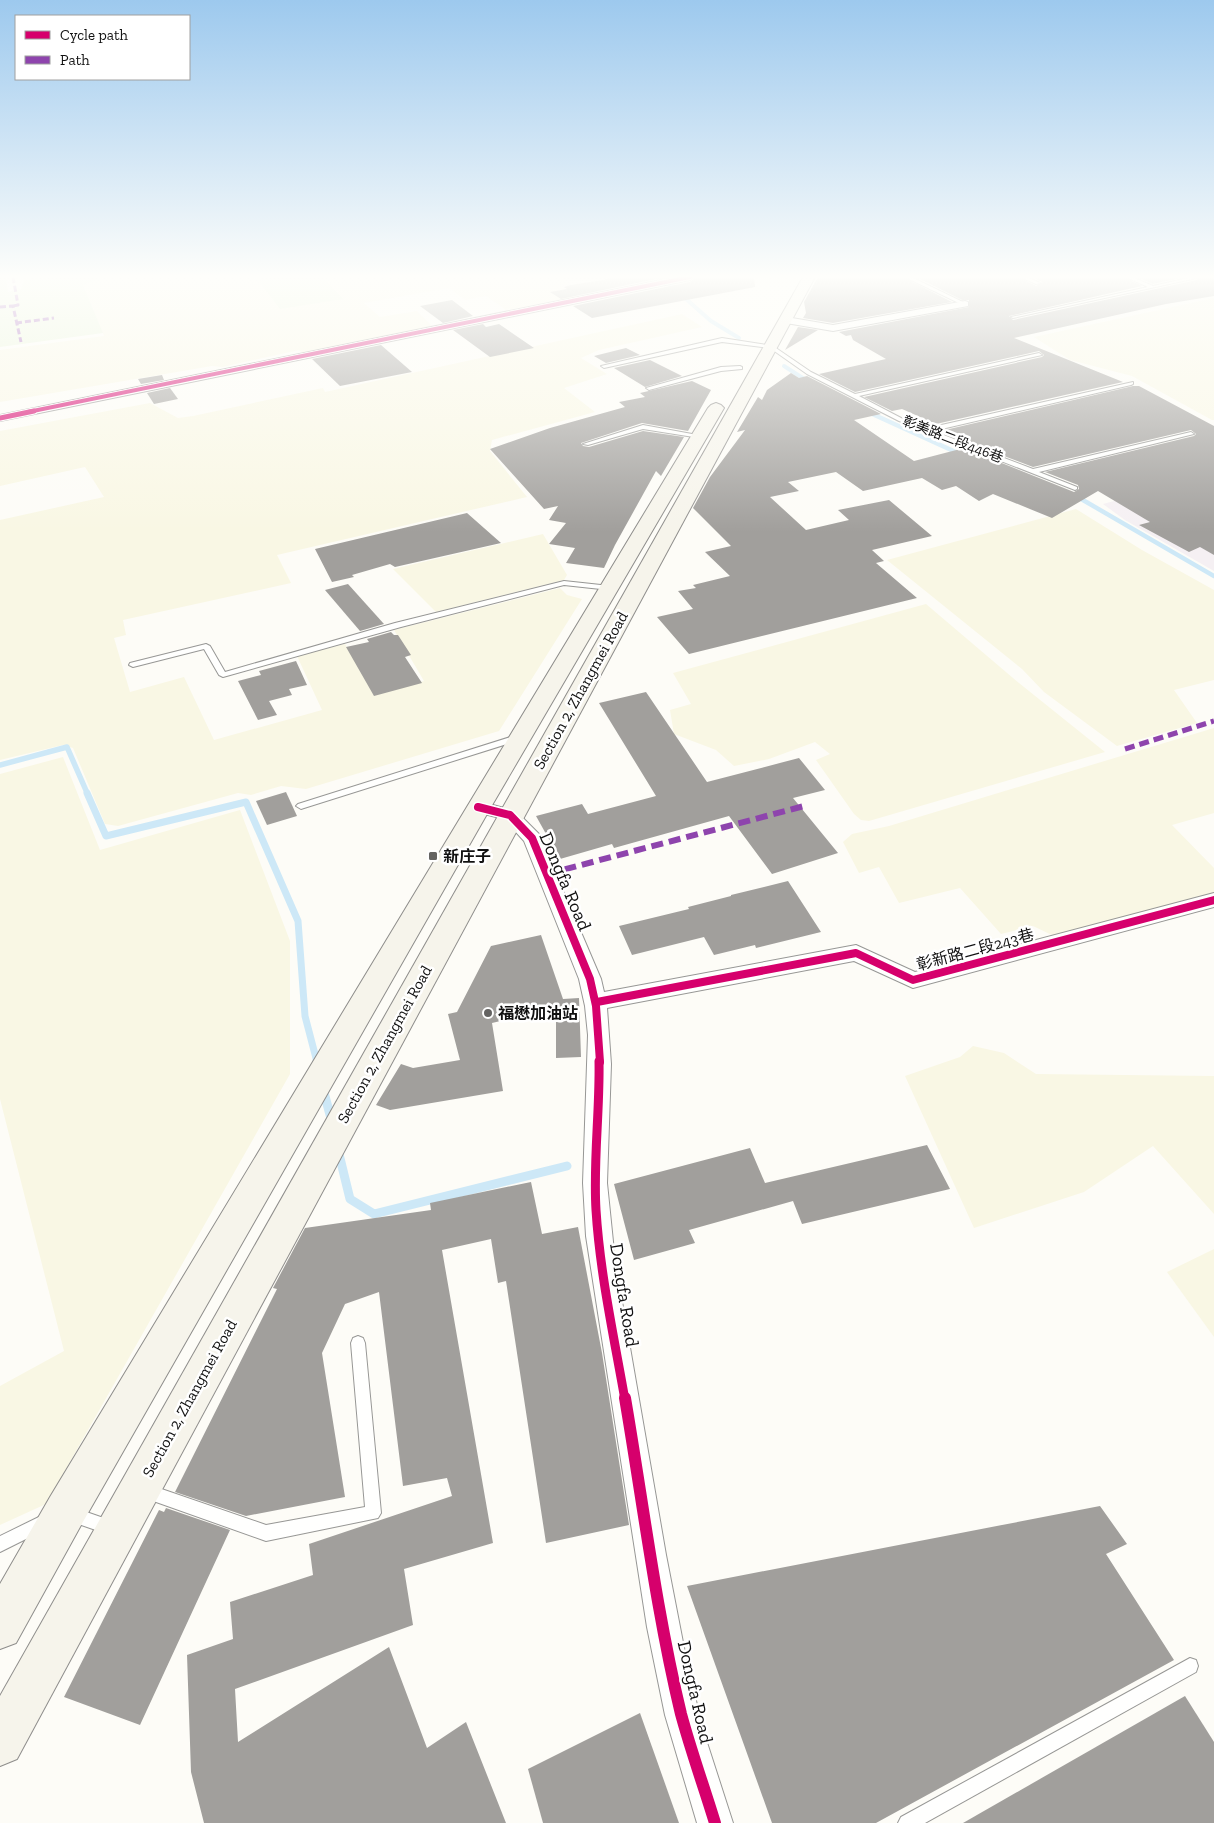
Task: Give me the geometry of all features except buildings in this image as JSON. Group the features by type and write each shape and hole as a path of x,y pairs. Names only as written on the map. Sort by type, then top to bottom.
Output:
{"main road":[{"name":"Section 2, Zhangmei Road","path":"0,1627 65,1512 521,736 610,588 665,516 700,436 747,362"},
{"name":"Section 2, Zhangmei Road","path":"0,1742 116,1528 510,815 665,516 748,362"}],"street":[{"path":"0,418 267,362"},
{"path":"478,808 510,815"},
{"name":"Dongfa Road","path":"510,815 532,838 590,979 597,1002 599,1041 595,1172 596,1210 601,1255 645,1523 678,1701 715,1823"},
{"name":"彰新路二段243巷","path":"597,1002 856,953 913,980 1214,900"}],"lane":[{"path":"604,366 622,362"},
{"path":"649,388 721,368 731,362"},
{"name":"彰美路二段446巷","path":"786,362 901,420 1075,488"},
{"path":"854,396 1007,362"},
{"path":"927,430 1131,383"},
{"path":"586,444 643,427 700,436"},
{"path":"1034,471 1191,434"},
{"path":"132,664 206,646 223,675 398,624 564,583 610,588"},
{"path":"301,806 521,736"},
{"path":"138,1489 266,1533 373,1513 358,1343"},
{"path":"0,1544 65,1512 116,1528"},
{"path":"907,1823 1190,1666"}],"shaded area":[{"path":"0,362 245,362 223,367 212,366 0,402"},
{"path":"462,362 588,362 607,374 564,388 595,412 492,440 490,451 527,497 277,555 291,583 123,620 126,635 114,638 130,692 184,677 214,740 322,710 297,656 345,644 374,695 424,681 394,630 560,588 567,595 582,599 499,731 306,789 281,786 251,795 238,793 118,826 105,824 73,748 63,745 0,760 0,520 104,497 85,467 0,486 0,431 150,403 178,418 323,388 325,392"},
{"path":"1078,362 1214,362 1214,420 1212,420 1132,376"},
{"path":"1214,474 1214,571 1125,520 1103,504"},
{"path":"1076,509 1142,550 1214,590 1214,680 1174,690 1197,723 1117,746 1044,692 1022,669 887,560"},
{"path":"543,534 567,575 564,580 436,612 393,569"},
{"path":"926,604 1019,683 1105,752 869,821 861,820 854,814 816,760 830,754 815,742 769,759 734,766 716,750 674,734 670,710 691,704 673,673"},
{"path":"1214,728 1214,813 1172,825 1214,868 1214,897 1058,938 1033,926 1001,934 960,888 899,903 879,867 859,873 843,842 852,834 889,826"},
{"path":"63,757 100,850 240,810 290,941 290,1074 46,1504 0,1525 0,1386 64,1351 0,1099 0,774"},
{"path":"973,1046 1004,1053 1036,1074 1214,1076 1214,1214 1153,1146 1084,1192 974,1228 905,1076 960,1057"},
{"path":"1214,1249 1214,1337 1167,1272"}],"waterway":[{"path":"784,366 809,382"},
{"path":"868,412 960,454"},
{"path":"1076,496 1214,576"},
{"path":"0,765 67,747 88,795"},
{"path":"87,793 106,836 246,802 298,921 305,1016 317,1062"},
{"path":"317,1061 318,1067"},
{"path":"323,1089 332,1122"},
{"path":"338,1150 350,1199 374,1214 567,1166"}],"marked path":[{"path":"1125,749 1214,721"},
{"path":"547,874 808,805"}],"cycle path":[{"path":"0,418 274,362"},
{"path":"478,807 510,815 532,838 590,979 596,1006 599,1035 600,1064 595,1183 596,1211 602,1261 650,1555 670,1663 686,1730 715,1823"},
{"path":"597,1002 856,953 913,980 1214,900"}],"place":[{"name":"新庄子","path":"433,856"},
{"name":"福懋加油站","path":"488,1013"}]}
